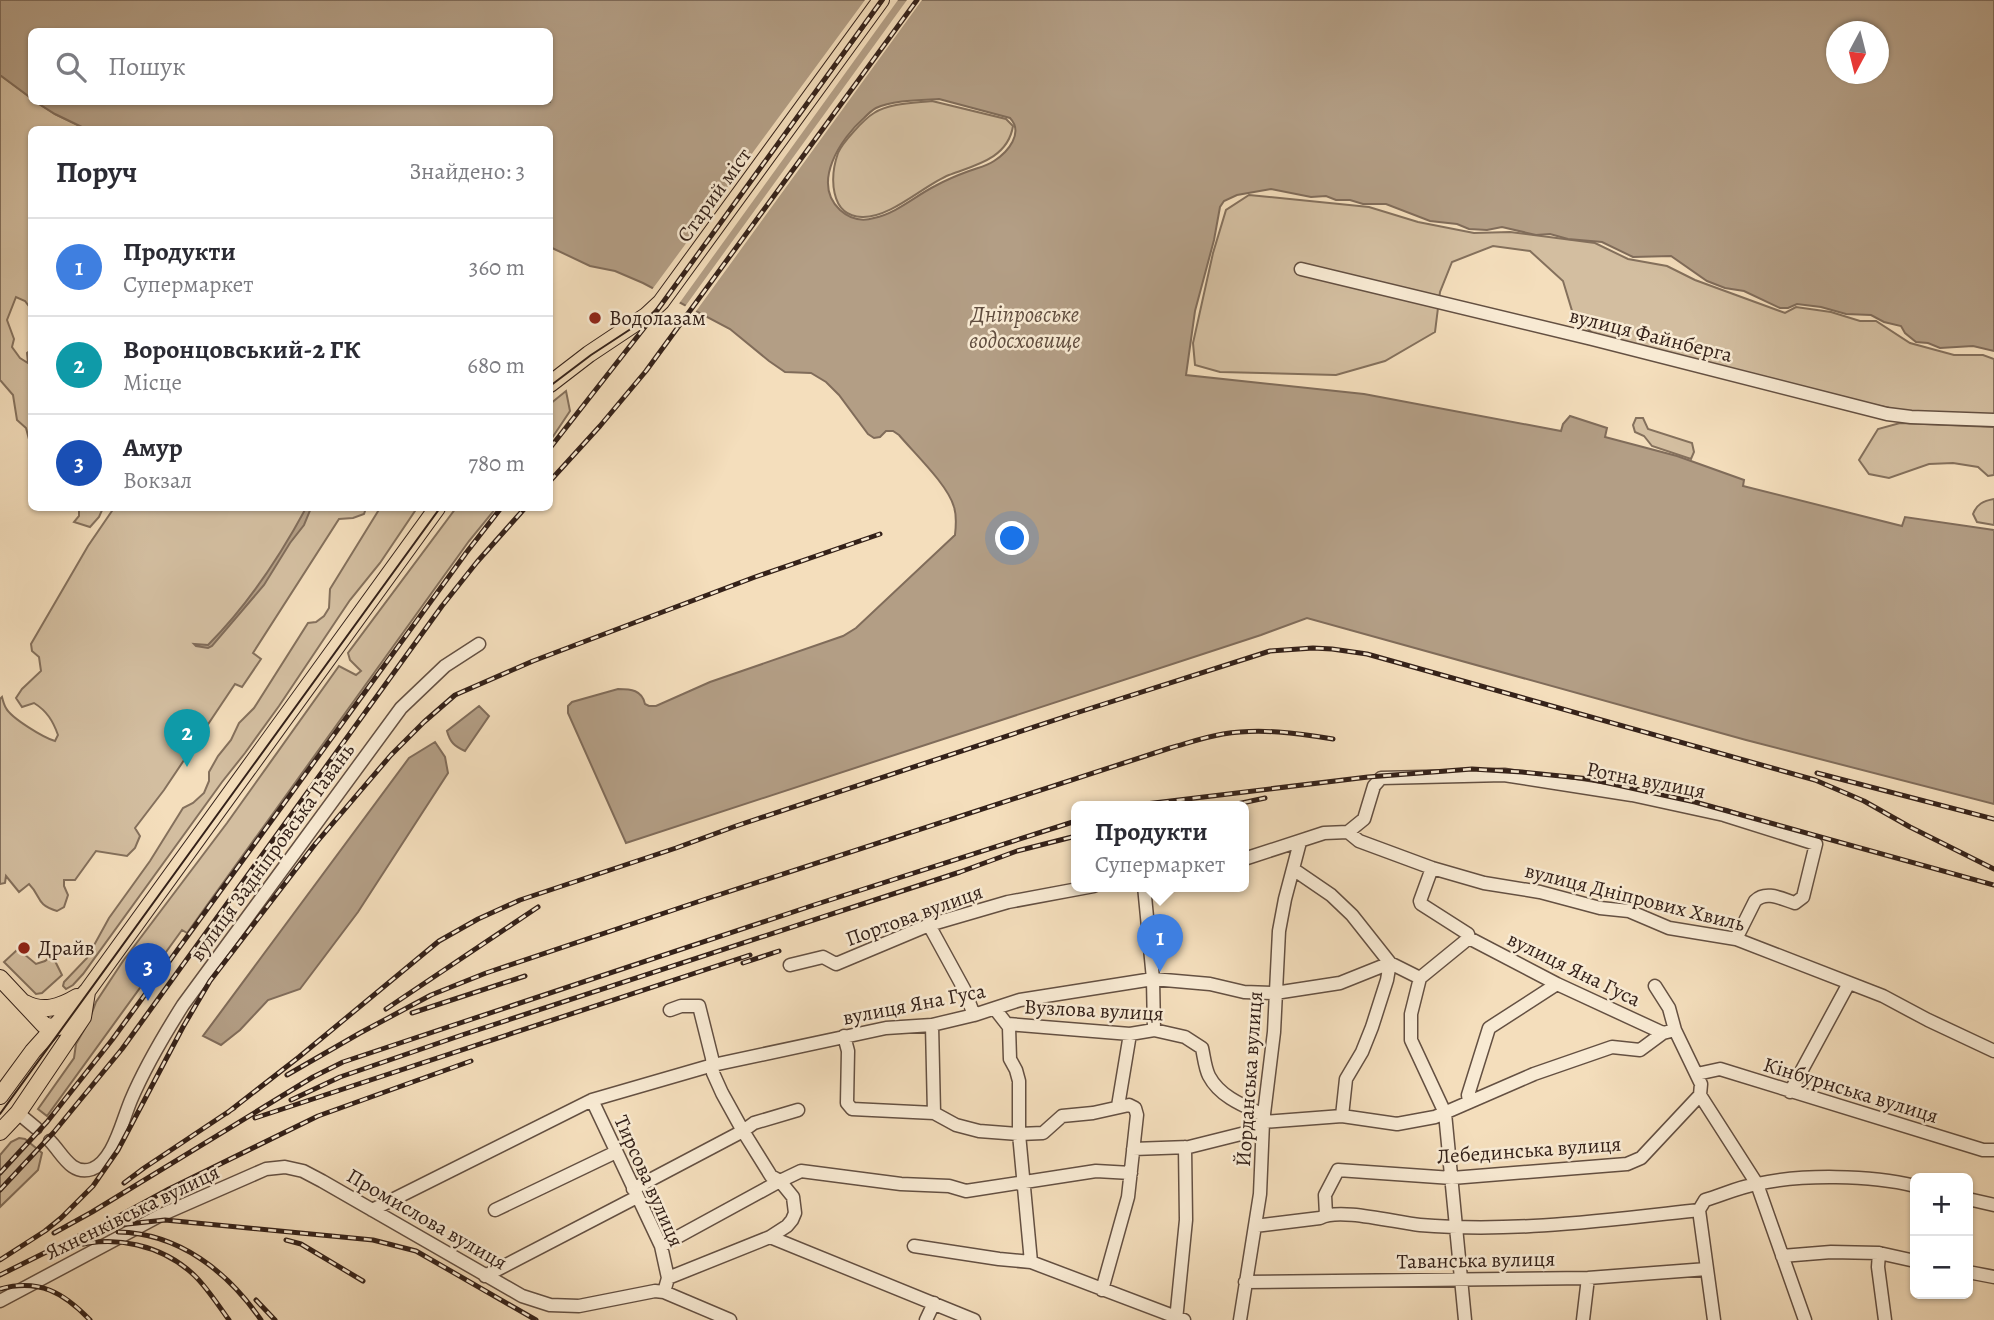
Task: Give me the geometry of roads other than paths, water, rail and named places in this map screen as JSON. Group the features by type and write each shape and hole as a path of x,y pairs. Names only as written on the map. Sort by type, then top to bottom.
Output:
{"main road":[{"name":"Старий міст","path":"553,381 646,316 661,302 881,0"},
{"path":"0,1096 33,1051 88,990 435,511"},
{"path":"0,978 44,1025 54,1028 64,1026 83,1017"},
{"path":"31,1010 65,1004 88,990"},
{"path":"0,1132 18,1113 83,1017 88,990"},
{"path":"31,1010 37,1037 33,1051"},
{"path":"54,1028 57,1047 54,1060"}],"street":[{"name":"вулиця Файнберга","path":"1301,269 1887,414 1994,420"},
{"name":"вулиця Задніпровська Гавань","path":"50,1142 61,1152 69,1165 90,1170 102,1163 116,1139 138,1085 183,1005 401,708 444,666 480,643"},
{"name":"Ротна вулиця","path":"1349,832 1364,819 1374,786 1381,778 1504,775 1632,795 1724,815 1815,844 1802,897 1795,903 1768,895 1760,897 1755,901 1736,939"},
{"path":"1249,857 1324,833 1349,832"},
{"name":"вулиця Дніпрових Хвиль","path":"1349,832 1359,841 1432,868 1484,883 1540,892 1600,908 1629,911 1669,928 1736,939 1883,996 1994,1051"},
{"name":"Йорданська вулиця","path":"1240,1320 1260,1194 1264,1119 1274,1032 1279,931 1300,842"},
{"name":"вулиця Яна Гуса","path":"1432,868 1421,904 1468,934 1469,938 1557,984 1669,1032"},
{"path":"1293,869 1331,895 1352,915 1390,963 1420,978"},
{"name":"Портова вулиця","path":"790,965 823,957 836,964 929,925 1009,902 1071,890"},
{"path":"1145,892 1153,979 1154,1030"},
{"path":"929,925 964,989 974,1015"},
{"path":"1465,1320 1445,1113 1411,1040 1411,1014 1420,978 1469,938"},
{"path":"1342,1116 1346,1079 1362,1052 1372,1027 1390,963"},
{"name":"вулиця Яна Гуса","path":"372,1210 592,1100 713,1065 886,1028 932,1024 974,1015 1020,1000 1153,979 1210,984 1244,992 1275,992 1340,983 1390,963"},
{"path":"1790,1092 1849,983"},
{"path":"1469,1102 1468,1095 1489,1028 1557,984"},
{"path":"1655,986 1668,1008 1669,1032 1697,1074 1701,1084 1700,1095 1757,1184 1805,1320"},
{"path":"670,1010 681,1006 699,1006 713,1073 743,1131 771,1176 780,1181 793,1197 795,1213 787,1226 770,1237 668,1278 664,1292 730,1320"},
{"path":"995,1009 1008,1024 1010,1059 1019,1081 1019,1134 1031,1262"},
{"path":"932,1024 934,1113"},
{"name":"Вузлова вулиця","path":"1008,1024 1130,1034 1154,1030 1185,1037 1202,1048 1209,1076 1219,1088 1232,1101 1264,1119"},
{"path":"1133,1149 1185,1147 1256,1130 1264,1119 1342,1116 1397,1124 1435,1117 1534,1074 1612,1046 1640,1050 1669,1032"},
{"path":"1118,1106 1130,1034"},
{"path":"844,1037 848,1051 847,1100 850,1107 934,1113 956,1125 979,1131 1019,1134 1043,1133 1062,1116 1129,1105 1136,1111 1128,1198 1102,1290"},
{"name":"Кінбурнська вулиця","path":"1697,1074 1720,1069 1983,1150 1994,1150"},
{"name":"Лебединська вулиця","path":"1326,1215 1325,1195 1338,1170 1452,1178 1627,1164 1642,1158 1700,1095"},
{"name":"Тирсова вулиця","path":"592,1100 661,1246 668,1278"},
{"path":"485,1276 754,1123 798,1110"},
{"path":"18,1113 36,1128"},
{"path":"914,1246 1031,1262 1179,1319 1186,1220 1185,1147"},
{"path":"495,1210 616,1152"},
{"name":"Промислова вулиця","path":"285,1167 303,1171 323,1181 522,1296 550,1305 579,1306 646,1292 664,1292"},
{"name":"Яхненківська вулиця","path":"0,1301 161,1215 266,1169 285,1167"},
{"path":"661,1246 801,1171 901,1184 949,1186 966,1191 1096,1171 1131,1173"},
{"path":"1714,1320 1699,1210 1704,1200 1757,1184 1816,1177 1910,1185"},
{"path":"1973,1200 1994,1205"},
{"path":"1255,1226 1350,1214 1407,1224 1457,1228 1578,1223 1699,1210"},
{"path":"770,1237 974,1320"},
{"path":"1782,1256 1831,1252 1879,1253 1910,1260"},
{"path":"1879,1253 1878,1267 1885,1320"},
{"name":"Таванська вулиця","path":"1245,1282 1588,1278 1707,1269"},
{"path":"1973,1273 1994,1277"},
{"path":"1583,1320 1588,1278"},
{"path":"926,1320 934,1303"}],"water":[{"name":"Дніпровське водосховище","path":"0,0 1994,0 1994,351 1973,346 1940,348 1916,342 1901,326 1871,315 1846,314 1797,304 1780,308 1744,291 1707,281 1671,256 1633,257 1602,242 1568,239 1550,234 1536,235 1502,227 1469,229 1457,224 1430,221 1386,204 1363,204 1271,189 1237,195 1224,201 1220,207 1195,311 1186,375 1364,394 1561,431 1570,416 1607,428 1605,437 1677,456 1744,480 1743,486 1902,526 1905,517 1994,530 1994,804 1746,740 1307,618 626,843 568,713 568,706 572,702 627,689 641,696 645,704 656,706 710,682 843,636 856,628 955,535 954,507 945,489 899,435 886,431 880,437 874,438 868,434 826,382 811,373 785,372 730,329 643,283 615,271 590,266 553,248 553,126 80,126 41,105 553,105 553,28 28,28 28,96 0,75","holes":["939,99 1010,118 1014,124 1015,136 1012,142 1004,153 991,163 943,182 882,216 860,220 852,218 840,210 832,199 828,187 832,161 855,127 873,110 883,105"]},
{"path":"304,511 310,511 304,525 264,585 212,646 196,646 194,644 208,645 237,613 285,545"},
{"path":"479,706 489,716 465,751 453,743 447,731"},
{"path":"435,742 445,757 448,773 358,912 300,989 268,1000 240,1030 221,1045 203,1036 409,758"}],"tram line":[{"path":"553,384 646,319 663,303 884,0"},
{"path":"0,1114 438,511"}],"railway":[{"path":"553,444 648,323 882,0"},
{"path":"553,478 646,371 917,0"},
{"path":"0,1173 47,1122 112,1040 499,511"},
{"path":"0,1190 54,1132 122,1049 442,606 522,511"},
{"path":"0,1260 45,1231 93,1186 118,1150 210,981 316,843 391,755 455,695 533,661 755,577 880,534"},
{"path":"227,1113 439,941 520,900 1076,713 1270,651 1313,648 1367,654 1815,780 1864,801 1994,869"},
{"path":"287,1075 431,995 486,973 1170,748 1216,735 1251,731 1333,739"},
{"path":"1170,801 1368,777 1472,769 1522,772 1590,779 1695,802 1994,885"},
{"path":"1817,773 1994,819"},
{"path":"1249,801 1265,798"},
{"path":"54,1233 313,1077 343,1062 1071,823"},
{"path":"291,1100 340,1077 462,1035 1017,851 1071,837"},
{"path":"386,1009 538,907"},
{"path":"743,963 779,951"},
{"path":"255,1118 750,955"},
{"path":"412,1013 525,976"},
{"path":"0,1275 318,1116 471,1061"},
{"path":"124,1183 234,1108"},
{"path":"109,1226 165,1220 373,1240 416,1251 536,1320"},
{"path":"118,1232 161,1239 200,1258 233,1286 261,1320"},
{"path":"286,1240 301,1244 363,1281"},
{"path":"72,1247 88,1243 121,1242 153,1250 182,1265 195,1276 229,1320"},
{"path":"0,1289 27,1285 50,1290 70,1302 90,1320"},
{"path":"256,1300 275,1320"}],"place":[{"name":"Водолазам","path":"595,318"},
{"name":"Воронцовський-2 ГК","path":"187,767"},
{"name":"Драйв","path":"24,948"},
{"name":"Продукти","path":"1160,972"},
{"name":"Амур","path":"148,1001"}]}
